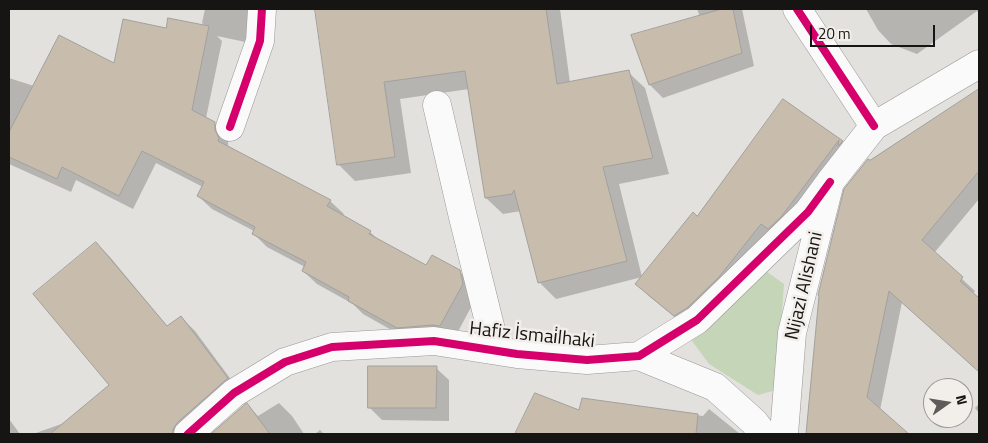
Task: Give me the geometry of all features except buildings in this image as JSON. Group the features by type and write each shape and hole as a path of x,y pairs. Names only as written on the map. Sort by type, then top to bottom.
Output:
{"street":[{"path":"230,127 260,41 262,9"},
{"path":"797,9 874,126"},
{"name":"Nijazi Alishani","path":"784,434 792,333 830,182 874,126 979,64"},
{"path":"437,105 496,350"},
{"name":"Hafiz İsmai̇lhaki","path":"639,356 697,320 808,212 830,182"},
{"name":"Hafiz İsmai̇lhaki","path":"188,434 234,393 285,362 332,346 434,342 517,354 587,360 639,356 714,387 754,422 763,434"}],"green space":[{"path":"763,269 784,284 776,390 758,395 709,364 687,334"}],"cycle path":[{"path":"230,127 260,41 262,9"},
{"path":"797,9 874,126"},
{"path":"188,434 234,393 285,362 332,347 434,341 517,354 587,360 639,356 697,320 808,212 830,182"}]}
